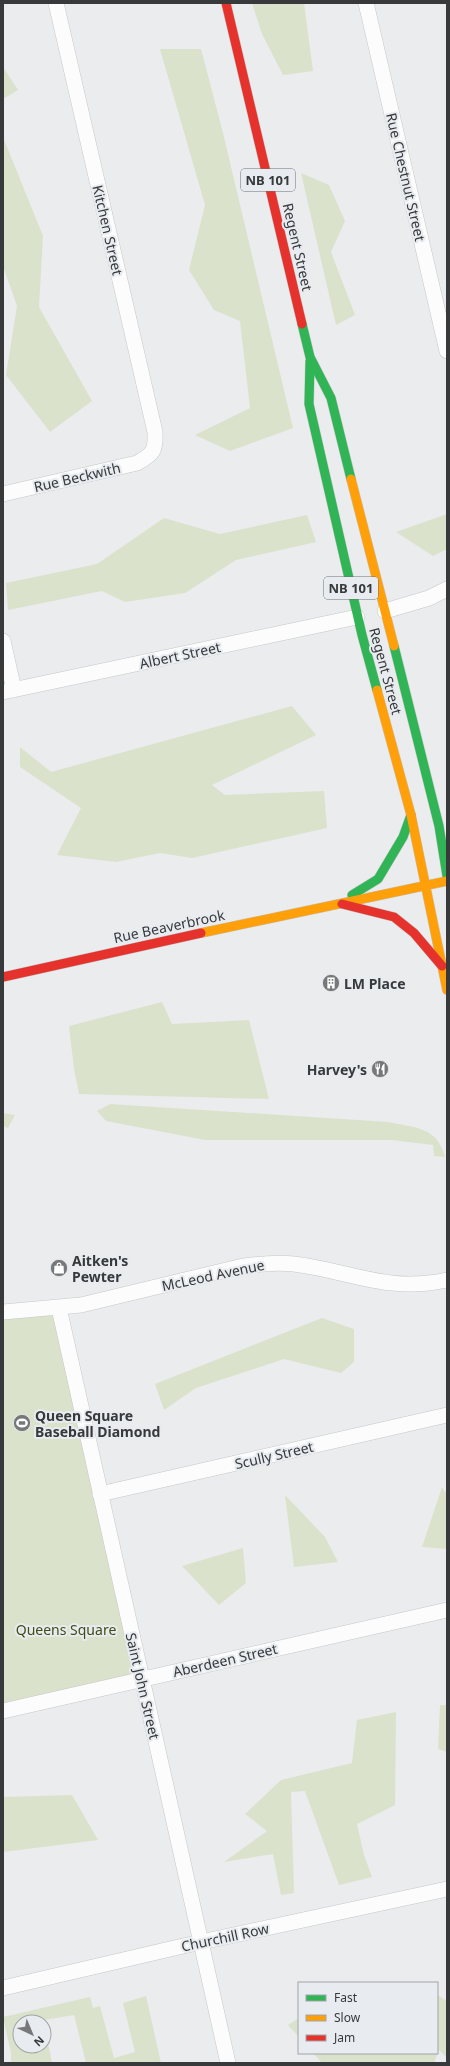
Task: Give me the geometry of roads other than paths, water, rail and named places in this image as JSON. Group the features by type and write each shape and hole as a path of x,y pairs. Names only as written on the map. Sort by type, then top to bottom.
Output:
{"main road":[{"name":"Regent Street","path":"226,3 310,357 330,398 439,826 447,876"},
{"name":"Regent Street","path":"310,357 309,404 357,617 411,815 447,990"},
{"path":"340,904 378,879 403,837 411,815"},
{"path":"439,826 447,833"},
{"name":"Rue Beaverbrook","path":"3,977 447,881"},
{"path":"340,904 394,918 402,922 418,937 442,966"}],"street":[{"name":"Kitchen Street","path":"56,3 155,432 156,447 150,456"},
{"name":"Rue Chestnut Street","path":"366,3 447,351"},
{"name":"Rue Beckwith","path":"3,494 137,463 150,456"},
{"path":"385,611 429,598 447,589"},
{"name":"Albert Street","path":"9,691 357,617"},
{"path":"3,641 9,691"},
{"name":"McLeod Avenue","path":"3,1312 81,1305 239,1267 263,1263 293,1264 379,1283 430,1284 447,1280"},
{"name":"Saint John Street","path":"59,1308 228,2063"},
{"name":"Scully Street","path":"100,1494 447,1415"},
{"name":"Aberdeen Street","path":"3,1711 447,1610"},
{"name":"Churchill Row","path":"3,1988 447,1889"}],"place":[{"name":"LM Place","path":"331,983"},
{"name":"Harvey's","path":"380,1069"},
{"name":"Aitken's Pewter","path":"59,1268"},
{"name":"Queen Square Baseball Diamond","path":"22,1423"}],"park label":[{"name":"Queens Square","path":"66,1629"}]}
